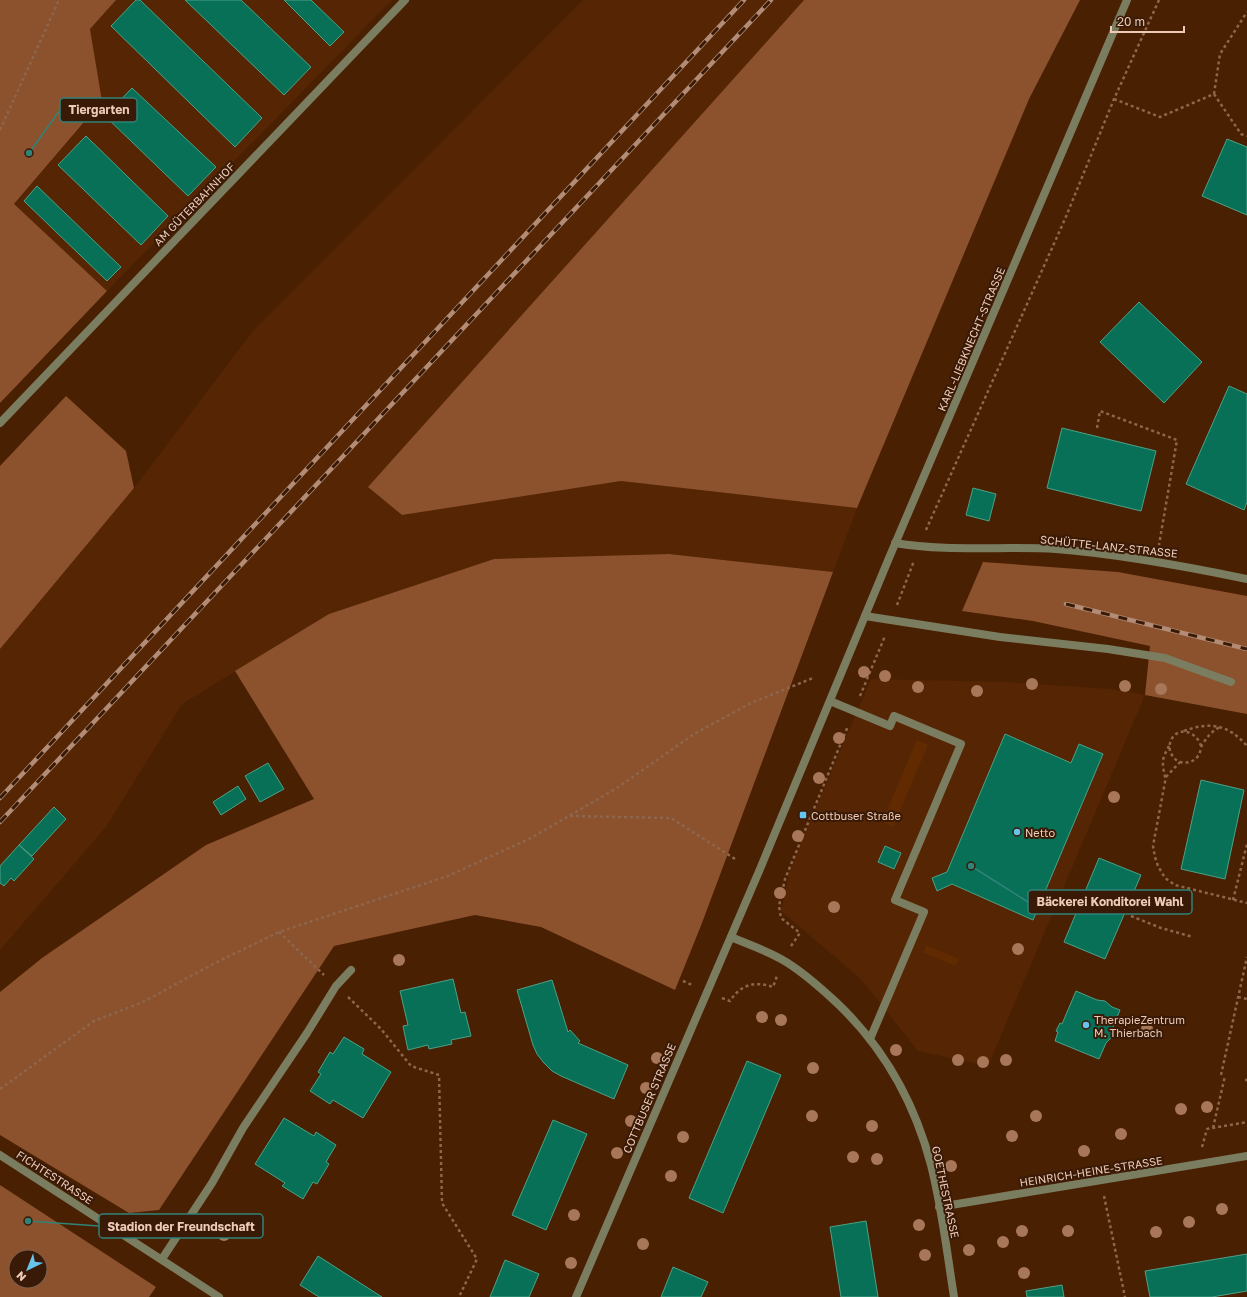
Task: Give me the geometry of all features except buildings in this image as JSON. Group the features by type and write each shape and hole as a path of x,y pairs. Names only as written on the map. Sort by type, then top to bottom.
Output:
{"street":[{"name":"AM GÜTERBAHNHOF","path":"0,423 405,0"},
{"name":"KARL-LIEBKNECHT-STRASSE","path":"836,686 895,543 1127,0"},
{"name":"SCHÜTTE-LANZ-STRASSE","path":"895,543 919,547 1056,550 1156,561 1247,579"},
{"path":"865,616 1000,637 1108,649 1165,658 1231,682"},
{"name":"COTTBUSER STRASSE","path":"576,1297 731,937 836,686"},
{"path":"830,701 890,726 894,716 961,744 895,900 924,912 870,1039"},
{"name":"GOETHESTRASSE","path":"731,937 781,959 820,987 860,1027 893,1073 915,1118 931,1167 954,1297"},
{"path":"162,1259 212,1183 243,1128 307,1033 336,986 352,970"},
{"name":"FICHTESTRASSE","path":"0,1155 219,1297"},
{"name":"HEINRICH-HEINE-STRASSE","path":"939,1207 1247,1156"}],"path":[{"path":"0,130 59,0"},
{"path":"730,1001 735,993 745,986 763,984 773,987 781,959 800,933 781,918 779,906 785,879 891,621 919,547 1064,219 1114,99 1159,0"},
{"path":"1247,12 1220,54 1214,94 1241,134 1247,136"},
{"path":"1114,99 1160,117 1214,94"},
{"path":"1097,428 1100,411 1177,440 1156,561"},
{"path":"0,1089 94,1021 143,1002 212,964 279,932 448,876 531,838 617,788 694,734 751,703 813,678"},
{"path":"1247,746 1232,731 1208,725 1194,727 1176,735 1171,740 1164,756 1163,765 1166,778 1153,846 1154,857 1158,866 1165,878 1174,885 1247,903"},
{"path":"1169,746 1172,756 1176,760 1180,762 1190,762 1195,760 1201,746 1211,733 1220,727"},
{"path":"1182,732 1192,733 1200,741 1201,746"},
{"path":"1166,778 1180,762"},
{"path":"569,816 671,818 735,859"},
{"path":"1233,900 1247,844"},
{"path":"1131,916 1161,928 1193,937"},
{"path":"279,932 325,976"},
{"path":"1220,1075 1247,957"},
{"path":"336,986 381,1029 411,1066 439,1075 442,1203 477,1259 459,1297"},
{"path":"1238,997 1247,999"},
{"path":"1213,1128 1225,1076"},
{"path":"1196,1164 1207,1129 1247,1122"},
{"path":"1101,1180 1125,1297"}],"shaded area":[{"path":"0,0 116,0 90,29 102,101 14,204 107,291 0,403"},
{"path":"116,0 392,0 107,291 14,205 102,101 90,29"},
{"path":"583,0 804,0 369,487 402,515 621,481 857,508 833,572 669,554 494,559 329,614 182,704 106,827 0,950 0,649 134,488 253,331"},
{"path":"804,0 1080,0 1029,99 857,508 621,481 402,515 368,487"},
{"path":"66,396 126,451 134,488 0,649 0,466"},
{"path":"669,554 833,572 702,923 675,990 541,927 475,915 334,946 159,1210 129,1213 0,1135 0,992 42,958 206,845 314,799 235,671 329,614 494,559"},
{"path":"983,562 1118,572 1247,596 1247,714 1145,695 1150,646 1033,621 962,611"},
{"path":"871,679 1006,682 1110,689 1145,695 988,1066 918,1051 862,980 781,911 790,869"},
{"path":"917,740 928,745 893,827 882,822"},
{"path":"926,945 959,959 956,966 923,952"},
{"path":"0,1185 156,1287 149,1297 0,1297"}],"railway":[{"path":"0,798 744,0"},
{"path":"0,822 771,0"},
{"path":"1066,604 1247,649"}],"place":[{"name":"Tiergarten","path":"29,153"},
{"name":"Cottbuser Straße","path":"803,815"},
{"name":"Netto","path":"1017,832"},
{"name":"Bäckerei Konditorei Wahl","path":"971,866"},
{"name":"TherapieZentrum M. Thierbach","path":"1086,1025"},
{"name":"Stadion der Freundschaft","path":"28,1221"}]}
